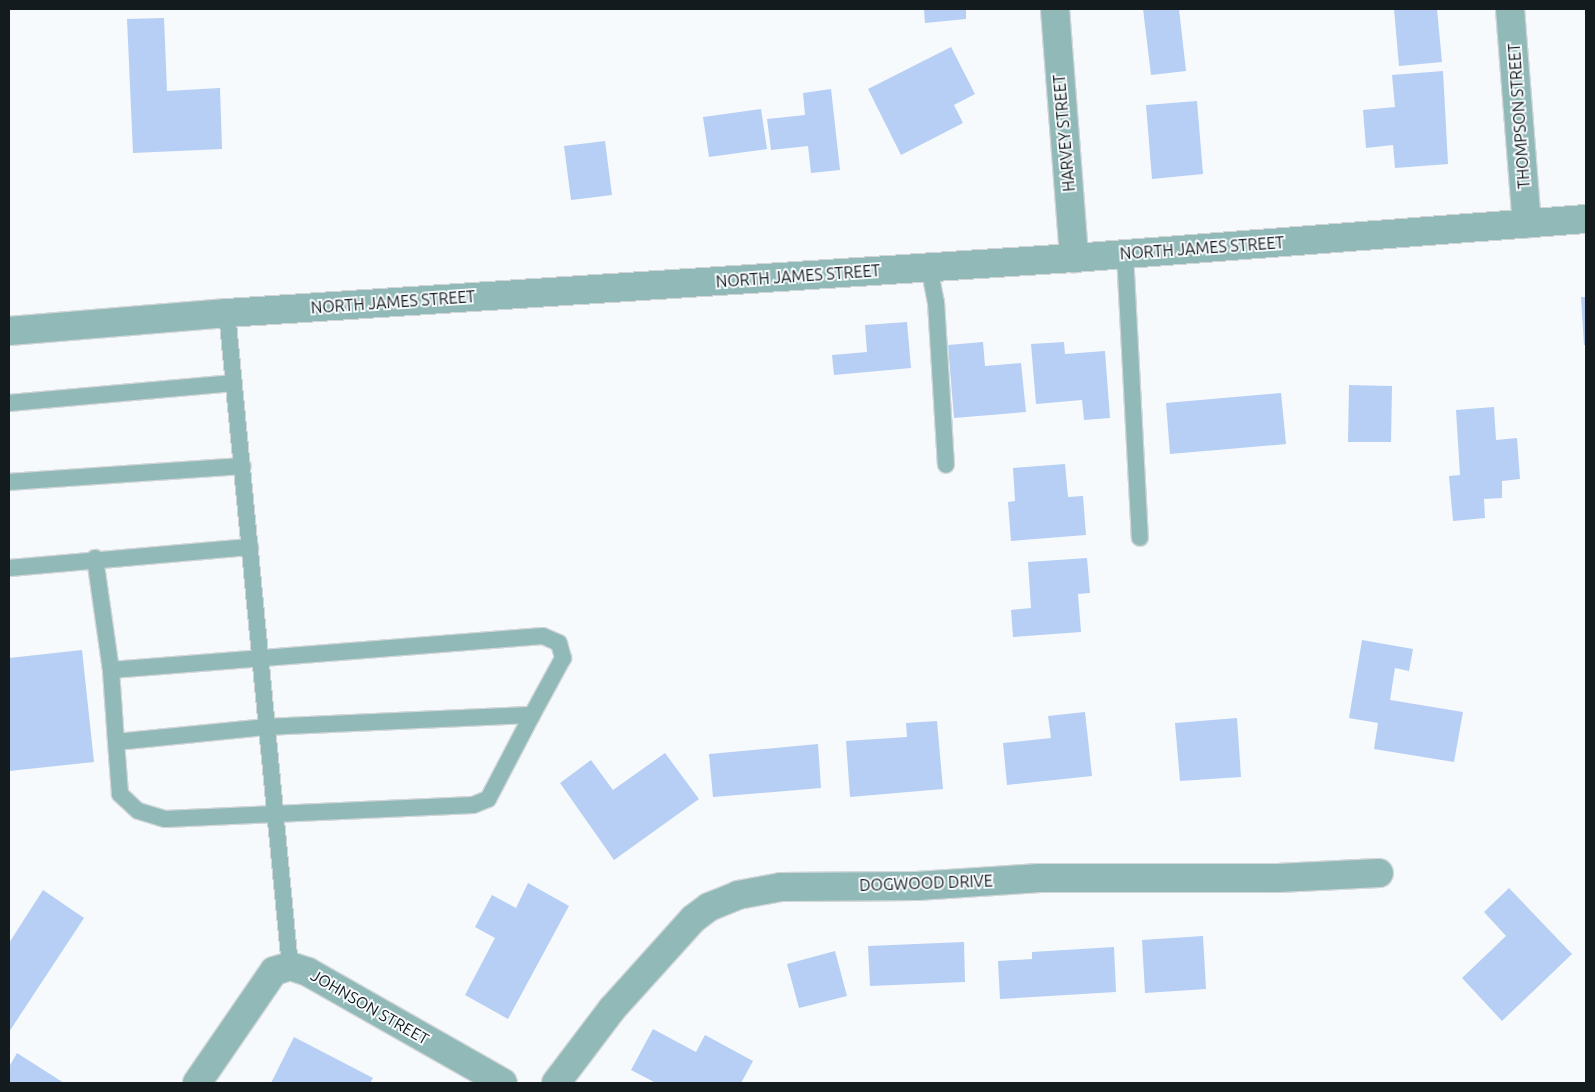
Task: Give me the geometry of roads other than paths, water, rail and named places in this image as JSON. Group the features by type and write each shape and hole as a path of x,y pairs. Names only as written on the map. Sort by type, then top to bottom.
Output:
{"street":[{"name":"HARVEY STREET","path":"1055,9 1074,258"},
{"name":"THOMPSON STREET","path":"1510,9 1527,223"},
{"name":"NORTH JAMES STREET","path":"9,331 227,313 1074,258 1586,219"},
{"name":"DOGWOOD DRIVE","path":"556,1083 612,1009 693,919 709,907 738,894 781,887 917,886 1040,878 1278,878 1379,873"},
{"name":"JOHNSON STREET","path":"198,1083 274,971 290,966 308,972 503,1083"}],"lane":[{"path":"1125,254 1140,538"},
{"path":"929,267 936,302 946,465"},
{"path":"227,313 290,966"},
{"path":"9,403 234,383"},
{"path":"9,482 242,466"},
{"path":"9,568 95,558 250,547"},
{"path":"95,558 110,670 120,794 138,811 165,819 275,812 473,805 488,799 563,658 559,643 543,636 110,670"},
{"path":"116,742 267,727 532,715"}]}
